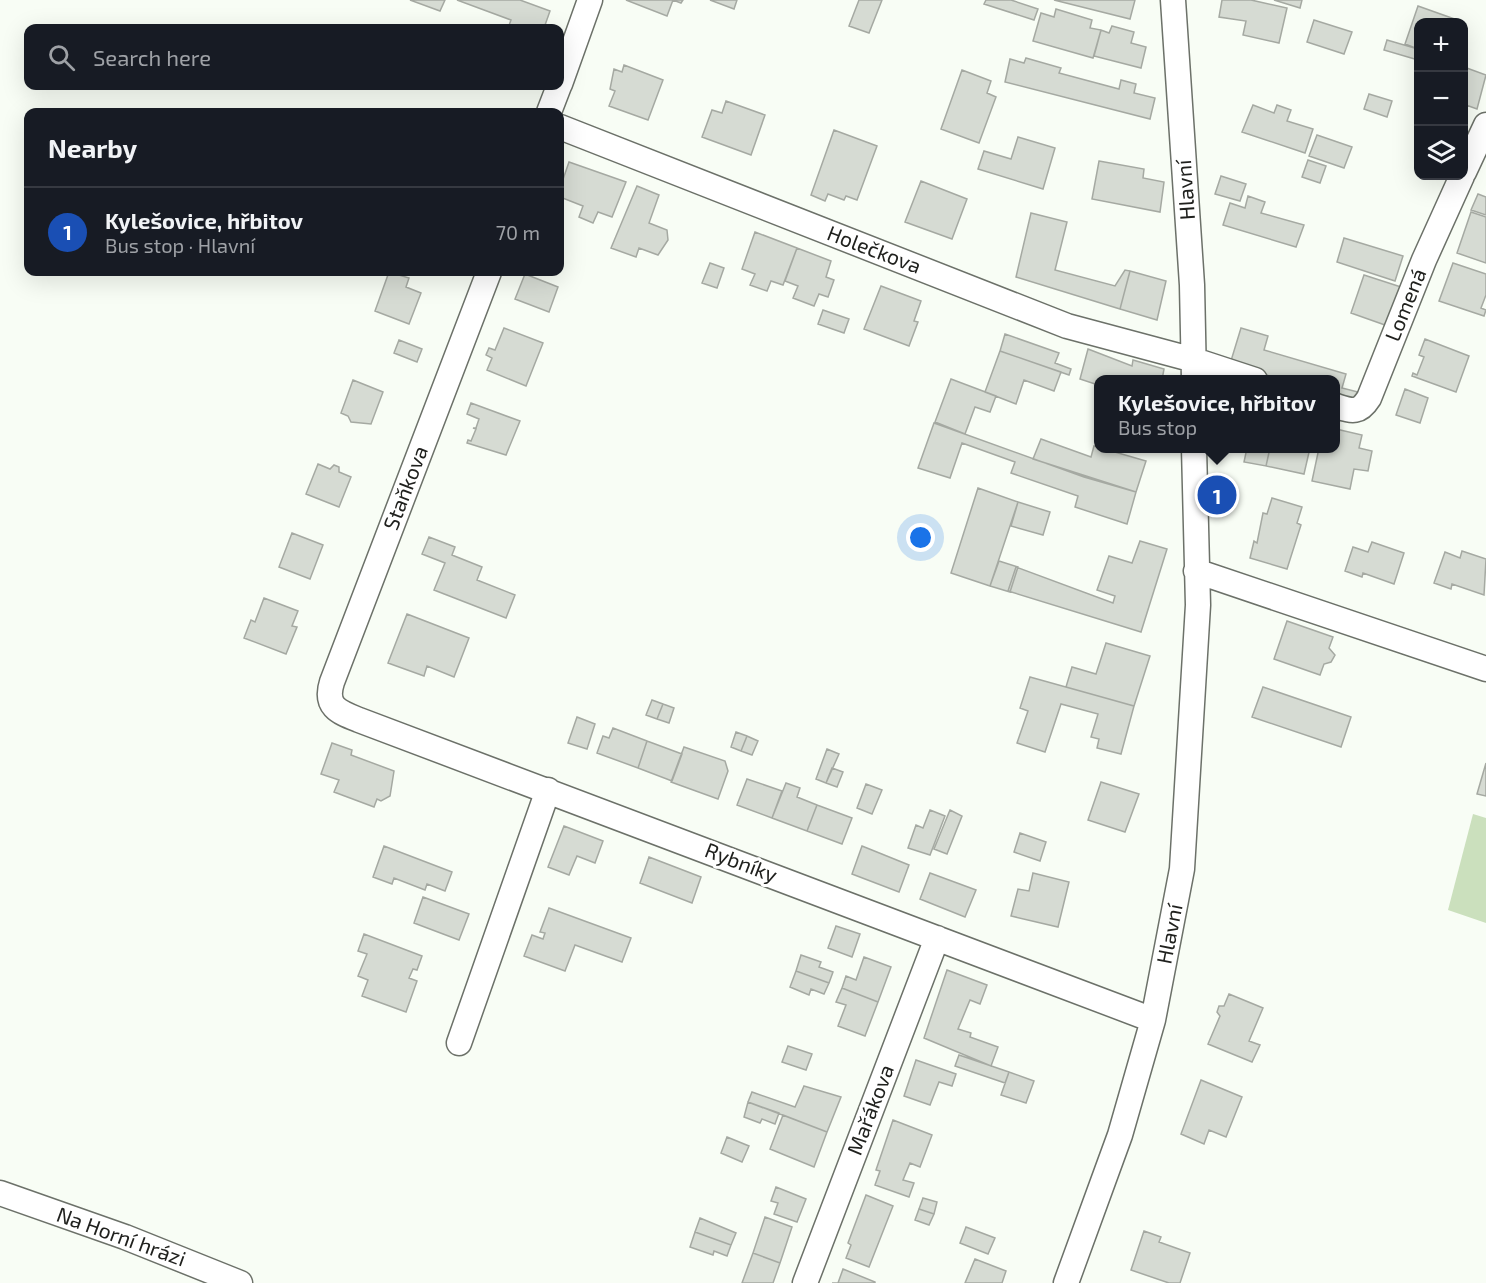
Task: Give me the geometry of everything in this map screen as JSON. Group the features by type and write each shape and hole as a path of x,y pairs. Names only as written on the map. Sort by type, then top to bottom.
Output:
{"street":[{"path":"564,71 590,0"},
{"name":"Hlavní","path":"1173,0 1192,285 1194,370"},
{"path":"550,108 557,90"},
{"name":"Lomená","path":"1468,163 1486,125"},
{"name":"Holečkova","path":"564,129 1067,326 1194,370"},
{"name":"Lomená","path":"1340,408 1353,412 1362,409 1369,398 1424,260 1460,180"},
{"name":"Staňkova","path":"330,704 328,693 332,682 487,276"},
{"path":"1194,370 1224,375"},
{"name":"Hlavní","path":"1066,1283 1120,1135 1153,1020 1184,849 1198,605 1194,453"},
{"path":"1196,571 1486,669"},
{"name":"Rybníky","path":"330,704 342,714 1153,1020"},
{"path":"459,1043 548,790"},
{"name":"Mařákova","path":"805,1283 937,938"},
{"name":"Na Horní hrázi","path":"0,1193 125,1237 240,1283"}],"green space":[{"path":"1473,814 1486,818 1486,923 1448,910"}],"building":[{"path":"410,0 445,0 440,11"},
{"path":"457,0 520,0 550,11 545,24 510,24 511,20"},
{"path":"626,0 673,0 667,16"},
{"path":"710,0 737,0 734,9"},
{"path":"859,0 882,0 869,33 849,26"},
{"path":"986,0 1011,0 1038,9 1034,20 984,4"},
{"path":"1054,0 1135,0 1130,19"},
{"path":"1222,0 1251,0 1287,8 1279,43 1243,35 1246,21 1219,17"},
{"path":"1274,0 1302,0 1300,8"},
{"path":"1418,6 1452,18 1414,18 1414,47 1405,44"},
{"path":"1056,9 1092,20 1090,28 1101,30 1093,58 1033,41 1041,13 1054,17"},
{"path":"1314,20 1352,32 1344,54 1307,42"},
{"path":"1112,26 1134,32 1131,43 1146,47 1141,68 1094,56 1101,30 1109,33"},
{"path":"1387,40 1414,48 1414,59 1384,50"},
{"path":"1026,58 1061,68 1059,73 1119,89 1121,80 1136,84 1134,93 1155,98 1150,119 1005,82 1010,59 1024,63"},
{"path":"624,65 663,80 648,120 609,106 615,91 610,89 614,69 622,72"},
{"path":"1468,68 1486,75 1477,109 1468,106"},
{"path":"962,70 991,81 987,93 996,97 979,143 941,129"},
{"path":"1369,94 1392,101 1387,117 1364,109"},
{"path":"726,101 765,115 751,155 702,137 712,110 722,113"},
{"path":"1253,105 1274,113 1277,105 1291,110 1287,121 1313,129 1305,153 1242,132"},
{"path":"834,130 877,146 857,200 846,196 844,200 828,194 825,201 811,195"},
{"path":"1317,135 1352,147 1344,168 1309,156"},
{"path":"1018,137 1055,148 1043,189 978,169 984,151 1011,159"},
{"path":"1308,160 1326,166 1320,183 1302,177"},
{"path":"1099,161 1144,169 1143,178 1164,182 1160,212 1092,199"},
{"path":"569,162 626,182 612,217 598,212 593,223 579,217 583,206 564,199 564,176"},
{"path":"1221,176 1246,184 1240,201 1215,194"},
{"path":"921,181 967,199 952,239 905,222"},
{"path":"637,186 659,195 649,223 667,230 668,240 658,255 639,248 636,257 611,248"},
{"path":"1478,194 1486,197 1486,215 1471,210"},
{"path":"1248,196 1265,202 1261,213 1304,225 1296,247 1223,225 1230,203 1245,208"},
{"path":"1471,212 1486,217 1486,263 1457,253"},
{"path":"1031,213 1067,222 1055,270 1115,286 1125,270 1130,271 1120,309 1016,277"},
{"path":"755,232 797,248 783,285 771,281 767,291 750,285 755,274 742,269"},
{"path":"1344,238 1403,256 1395,281 1337,262"},
{"path":"797,248 831,261 826,277 834,280 828,297 819,294 814,306 793,298 798,286 785,281"},
{"path":"710,263 724,268 717,288 702,283"},
{"path":"1453,263 1486,274 1486,295 1481,308 1486,310 1484,316 1439,301"},
{"path":"1130,271 1166,281 1157,320 1120,309"},
{"path":"1364,275 1401,287 1385,325 1351,313"},
{"path":"388,276 409,278 406,287 421,293 409,324 375,311"},
{"path":"524,276 530,276 558,287 549,312 515,299"},
{"path":"881,286 921,301 914,321 918,322 909,346 864,329"},
{"path":"823,310 849,319 844,333 818,324"},
{"path":"504,328 543,343 526,386 487,370 492,358 486,355 489,348 495,350"},
{"path":"1241,328 1268,336 1264,350 1346,374 1342,388 1358,392 1355,400 1340,396 1340,375 1266,375 1230,364"},
{"path":"1005,334 1059,353 1055,363 1071,369 1069,375 1000,351"},
{"path":"1425,339 1469,356 1456,392 1412,376 1413,373 1417,375 1424,357 1419,355"},
{"path":"399,340 422,349 417,362 394,353"},
{"path":"1088,349 1132,366 1133,360 1164,369 1163,375 1094,375 1094,384 1080,379"},
{"path":"1000,351 1061,372 1054,391 1024,380 1016,404 985,392"},
{"path":"951,379 996,396 990,412 975,407 965,434 935,422"},
{"path":"353,380 383,392 371,424 351,422 348,416 341,413"},
{"path":"1405,389 1428,398 1420,423 1396,415"},
{"path":"471,403 520,421 506,455 467,443 468,440 471,441 476,429 473,428 476,428 479,419 467,414"},
{"path":"934,423 1084,477 1136,492 1127,524 1075,507 1078,496 1011,473 1015,462 962,443 950,478 918,468"},
{"path":"1340,430 1362,435 1359,448 1372,451 1368,471 1354,469 1350,489 1312,481 1318,453 1340,453"},
{"path":"1041,439 1091,457 1094,446 1094,453 1118,453 1146,461 1136,492 1033,459"},
{"path":"1246,453 1269,453 1266,466 1244,462"},
{"path":"1269,453 1309,453 1304,474 1266,466"},
{"path":"318,464 330,469 334,465 339,467 339,472 351,477 339,507 306,494"},
{"path":"978,488 1018,502 990,586 951,573"},
{"path":"1272,498 1302,507 1297,523 1301,525 1287,569 1250,558 1254,541 1257,543 1263,513 1267,514"},
{"path":"1018,502 1050,512 1043,535 1011,526"},
{"path":"292,533 323,545 310,579 279,567"},
{"path":"429,537 455,547 452,555 482,567 477,580 515,595 506,618 434,590 445,563 422,554"},
{"path":"1140,541 1167,549 1141,632 1008,591 1016,567 1113,603 1115,596 1097,590 1109,556 1132,563"},
{"path":"1372,542 1404,553 1394,584 1363,573 1362,577 1345,571 1353,547 1368,552"},
{"path":"1462,551 1486,559 1484,595 1452,584 1451,589 1434,583 1445,552 1460,558"},
{"path":"999,561 1018,567 1010,592 990,586"},
{"path":"264,598 298,611 292,626 297,627 286,654 244,638 251,620 255,622"},
{"path":"407,614 469,638 454,677 427,666 424,676 388,663"},
{"path":"1287,621 1333,637 1329,648 1335,655 1331,662 1324,664 1320,675 1274,659"},
{"path":"1106,643 1150,656 1134,706 1066,687 1072,667 1096,674"},
{"path":"1030,677 1134,706 1121,754 1097,748 1099,739 1091,737 1098,714 1061,704 1045,752 1017,743 1028,711 1020,708"},
{"path":"1263,687 1351,717 1341,747 1252,717"},
{"path":"652,700 663,704 657,719 646,715"},
{"path":"663,704 674,708 669,723 657,719"},
{"path":"577,717 595,724 587,749 568,743"},
{"path":"613,728 647,741 638,768 597,753 603,736 609,738"},
{"path":"736,732 747,736 741,751 731,747"},
{"path":"747,736 758,741 752,755 741,751"},
{"path":"647,741 682,754 672,781 638,768"},
{"path":"332,743 352,750 351,755 394,771 390,796 381,801 377,799 374,807 334,792 339,780 321,774"},
{"path":"684,747 725,761 728,771 718,799 671,782"},
{"path":"827,749 839,754 826,783 816,779"},
{"path":"1486,763 1486,796 1477,794"},
{"path":"832,768 843,772 837,787 826,783"},
{"path":"747,779 782,791 772,818 737,805"},
{"path":"1101,782 1139,794 1125,832 1088,820"},
{"path":"786,783 800,788 797,797 817,805 807,831 772,818"},
{"path":"866,784 882,790 872,814 857,808"},
{"path":"817,805 852,818 842,844 807,831"},
{"path":"930,810 945,816 930,855 908,848 916,825 923,828"},
{"path":"950,810 962,816 947,854 934,849"},
{"path":"564,826 603,841 595,863 577,856 569,875 548,867"},
{"path":"1020,833 1046,842 1040,861 1014,852"},
{"path":"384,846 452,872 445,891 427,884 425,890 394,878 392,884 373,877"},
{"path":"862,846 909,865 899,892 852,874"},
{"path":"649,857 701,877 692,903 640,883"},
{"path":"930,873 976,890 965,917 920,899"},
{"path":"1033,873 1069,882 1058,927 1011,916 1018,889 1029,891"},
{"path":"423,897 469,914 459,940 414,923"},
{"path":"549,908 631,938 622,962 575,945 565,971 524,956 532,935 543,939 545,933 540,932"},
{"path":"836,926 860,934 852,957 828,948"},
{"path":"364,934 422,956 417,970 413,969 409,978 417,981 406,1012 362,996 368,980 358,976 367,954 358,951"},
{"path":"801,955 821,962 819,967 833,972 829,983 796,971"},
{"path":"864,957 891,967 878,1002 842,988 846,976 856,980"},
{"path":"947,970 987,985 980,1004 970,1000 958,1029 971,1033 970,1037 998,1047 991,1066 924,1038"},
{"path":"796,971 829,983 824,994 811,989 809,995 790,987"},
{"path":"842,988 878,1002 865,1036 838,1026 846,1005 836,1002"},
{"path":"1229,994 1263,1008 1249,1041 1260,1045 1252,1062 1208,1044 1220,1016 1217,1012 1219,1006 1224,1006"},
{"path":"788,1046 812,1054 806,1070 782,1062"},
{"path":"959,1055 1009,1072 1005,1083 955,1066"},
{"path":"916,1060 956,1074 952,1086 939,1082 930,1105 904,1096"},
{"path":"1009,1072 1034,1081 1026,1103 1001,1095"},
{"path":"1201,1080 1242,1097 1226,1137 1209,1130 1204,1144 1181,1134"},
{"path":"804,1086 841,1097 827,1132 748,1102 752,1092 795,1107"},
{"path":"748,1102 779,1113 775,1124 762,1119 760,1123 744,1117"},
{"path":"783,1115 827,1132 814,1167 770,1149"},
{"path":"893,1120 932,1135 920,1167 910,1163 903,1180 914,1183 909,1197 875,1185 880,1171 876,1170"},
{"path":"727,1137 749,1146 742,1162 721,1153"},
{"path":"776,1187 806,1199 797,1222 774,1214 778,1203 771,1201"},
{"path":"866,1195 893,1206 869,1267 846,1258 851,1245 848,1243"},
{"path":"923,1198 937,1202 934,1214 919,1209"},
{"path":"919,1209 934,1214 929,1225 915,1220"},
{"path":"765,1217 792,1227 780,1263 753,1253"},
{"path":"700,1218 736,1233 731,1245 695,1232"},
{"path":"966,1227 995,1238 988,1254 960,1243"},
{"path":"1144,1231 1161,1237 1159,1242 1190,1253 1180,1283 1169,1283 1131,1270"},
{"path":"695,1232 731,1245 727,1256 714,1251 713,1255 690,1247"},
{"path":"753,1253 780,1263 773,1283 742,1283"},
{"path":"975,1259 1006,1271 1002,1283 965,1283"},
{"path":"843,1269 875,1282 875,1283 838,1283"}],"place":[{"name":"Kylešovice, hřbitov","path":"1217,495"}]}
